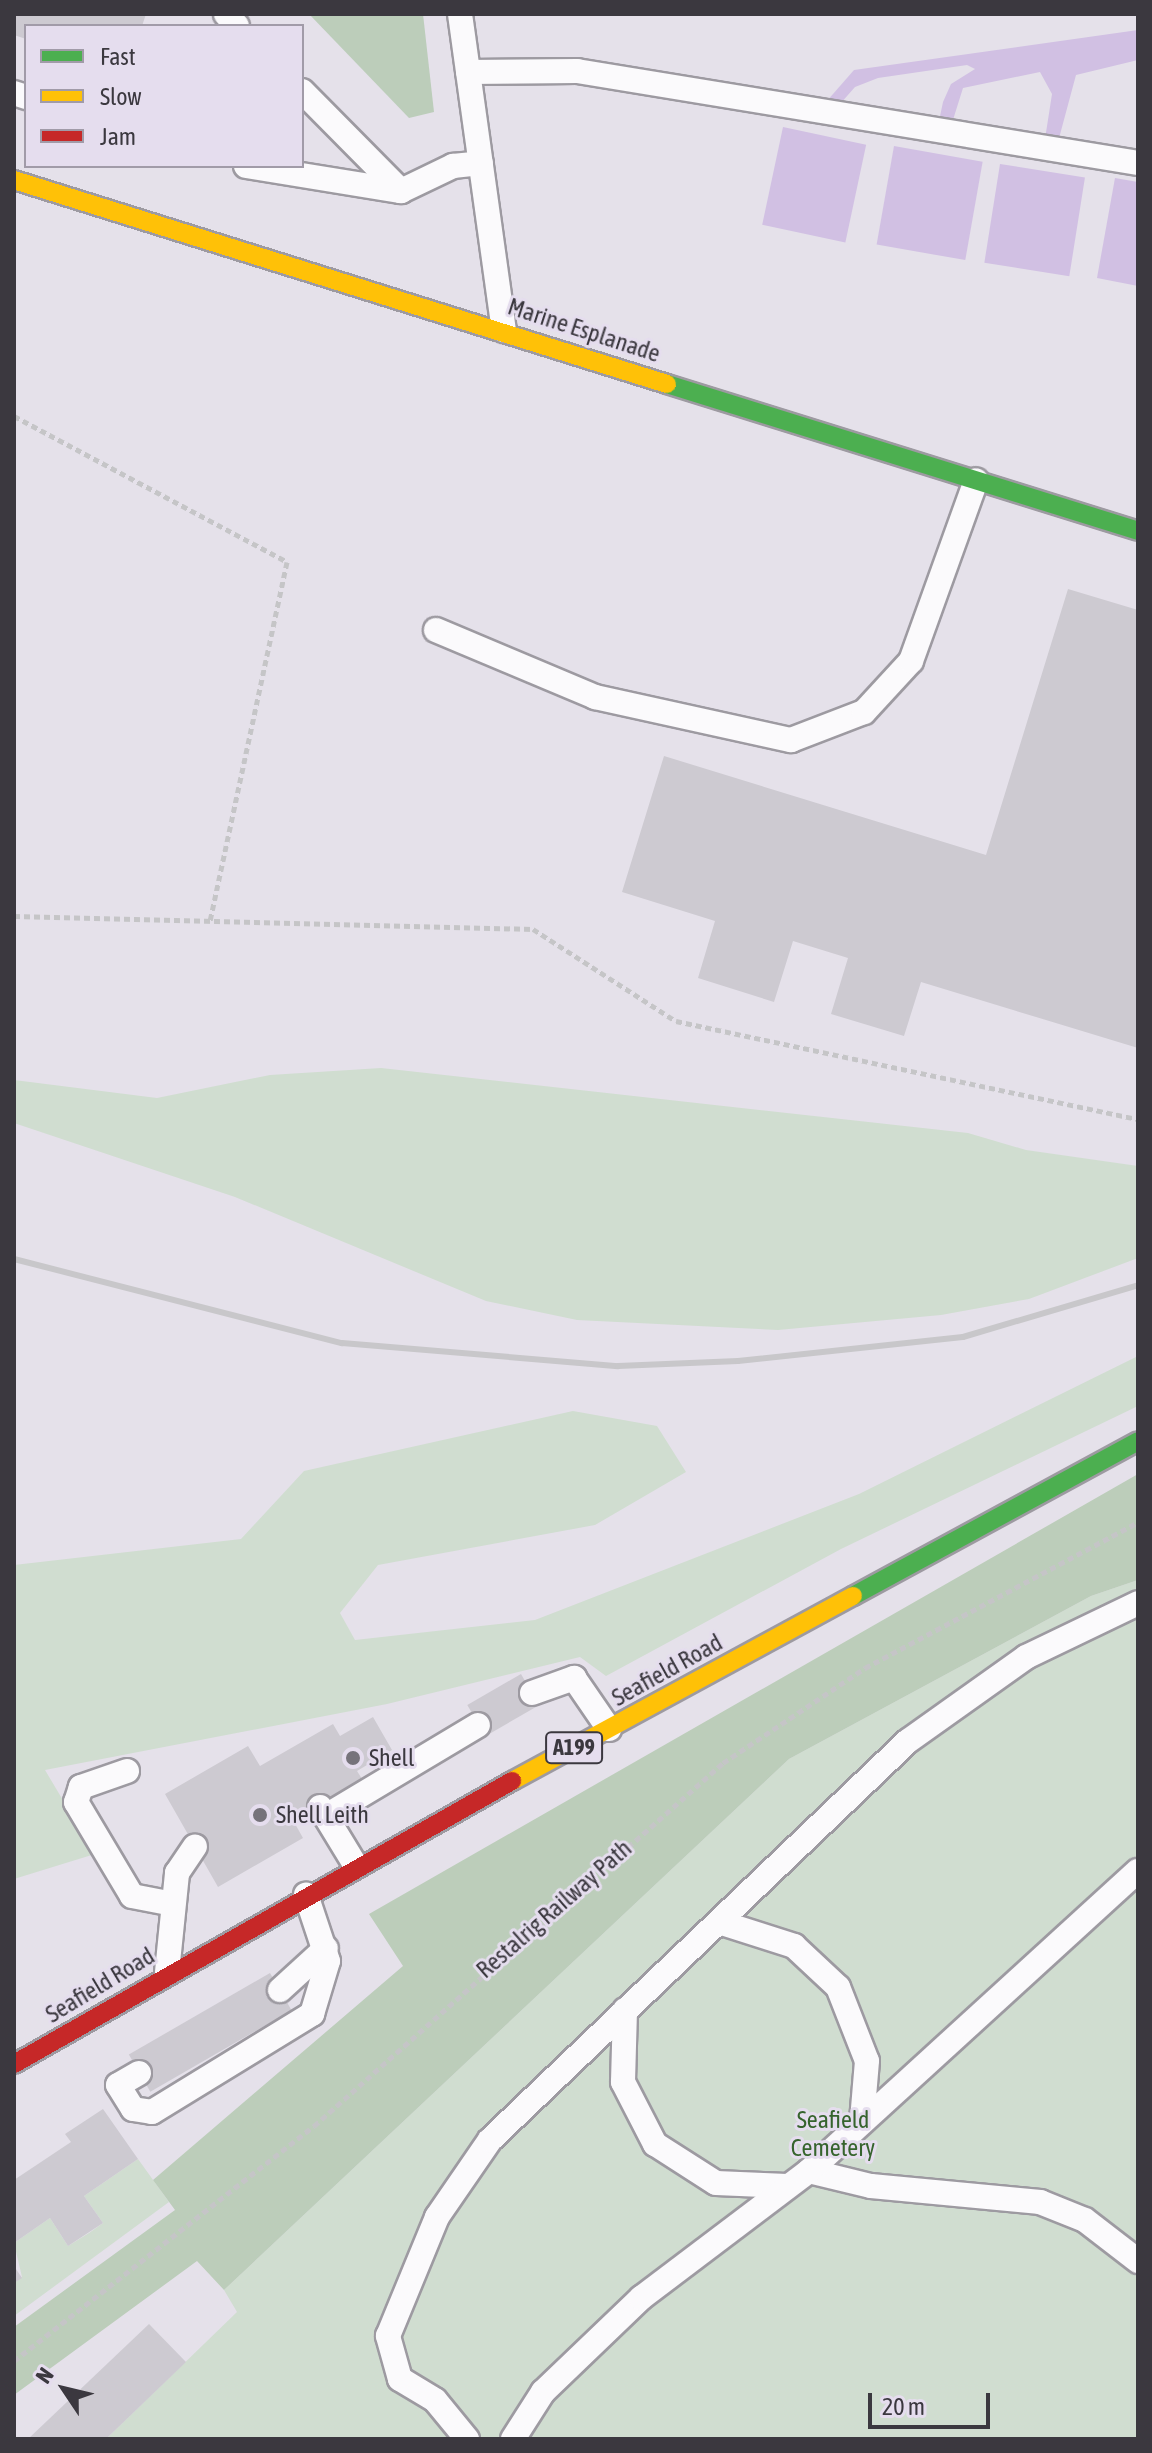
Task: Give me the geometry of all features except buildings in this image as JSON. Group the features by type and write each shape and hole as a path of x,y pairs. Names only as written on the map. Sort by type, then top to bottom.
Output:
{"main road":[{"name":"Marine Esplanade","path":"14,180 504,330 1138,531"},
{"name":"Seafield Road","path":"14,2064 167,1972 356,1866 1138,1441"}],"lane":[{"path":"460,14 504,330"},
{"path":"468,72 577,71 1138,163"},
{"path":"304,93 401,191"},
{"path":"258,168 401,191 453,166 481,163"},
{"path":"436,630 595,697 791,740 864,712 911,661 976,480"},
{"path":"467,2439 435,2400 392,2367 388,2336 437,2217 469,2166 625,2010 941,1715 1053,1641 1138,1603"},
{"path":"532,1693 574,1678 609,1729"},
{"path":"356,1866 323,1811 478,1725"},
{"path":"127,1771 81,1787 76,1802 132,1896 173,1904"},
{"path":"167,1972 177,1873 195,1846"},
{"path":"513,2439 579,2355 809,2171 1138,1871"},
{"path":"139,2073 118,2085 133,2109 152,2112 297,2029 325,1989 326,1948 306,1895"},
{"path":"719,1922 794,1946 838,1987 863,2041 868,2081 862,2121"},
{"path":"280,1990 326,1948"},
{"path":"625,2010 623,2082 655,2144 716,2183 787,2186"},
{"path":"809,2171 871,2186 1040,2202 1095,2226 1138,2261"}],"path":[{"path":"14,416 287,562 210,921"},
{"path":"14,916 533,929 676,1021 1138,1119"},
{"name":"Restalrig Railway Path","path":"14,2361 314,2126 735,1754 865,1668 1138,1522"}],"green space":[{"path":"309,14 423,14 434,112 409,118"},
{"path":"381,1068 968,1133 1026,1150 1138,1166 1138,1258 1029,1299 941,1315 778,1330 577,1320 486,1301 235,1197 14,1123 14,1080 157,1098 270,1075"},
{"path":"1138,1356 1138,1406 841,1549 606,1676 580,1657 387,1704 45,1770 95,1854 14,1879 14,1565 241,1539 304,1471 573,1411 657,1426 686,1472 595,1525 378,1565 340,1613 355,1640 535,1620 859,1494"},
{"path":"1138,1474 1138,1580 1091,1596 789,1759 224,2290 197,2261 14,2395 14,2327 175,2210 153,2180 403,1966 369,1914"},
{"name":"Seafield Cemetery","path":"1138,1580 1138,2439 106,2439 237,2312 224,2290 789,1759 1091,1596"},
{"path":"138,2159 169,2202 14,2316 14,2283 22,2277 14,2243 50,2218 68,2246 89,2233 103,2223 84,2196"}],"shaded area":[{"path":"1138,30 1138,60 1076,75 1058,142 1045,139 1052,94 1040,72 963,88 952,123 939,121 943,102 951,84 975,69 967,65 878,78 855,87 840,104 826,102 854,70"},
{"path":"783,127 866,145 845,242 762,225"},
{"path":"894,146 983,162 965,260 877,244"},
{"path":"1000,164 1085,177 1069,276 984,263"},
{"path":"1115,178 1138,182 1138,286 1097,278"}],"railway":[{"path":"14,1259 342,1343 618,1366 738,1361 963,1337 1138,1285"}],"traffic: fast":[{"path":"667,384 1138,531"},
{"path":"853,1596 1138,1441"}],"traffic: slow":[{"path":"14,180 667,384"},
{"path":"512,1781 853,1596"}],"traffic: jam":[{"path":"14,2064 512,1781"}],"place":[{"name":"Shell","path":"353,1758"},
{"name":"Shell Leith","path":"260,1815"}]}
